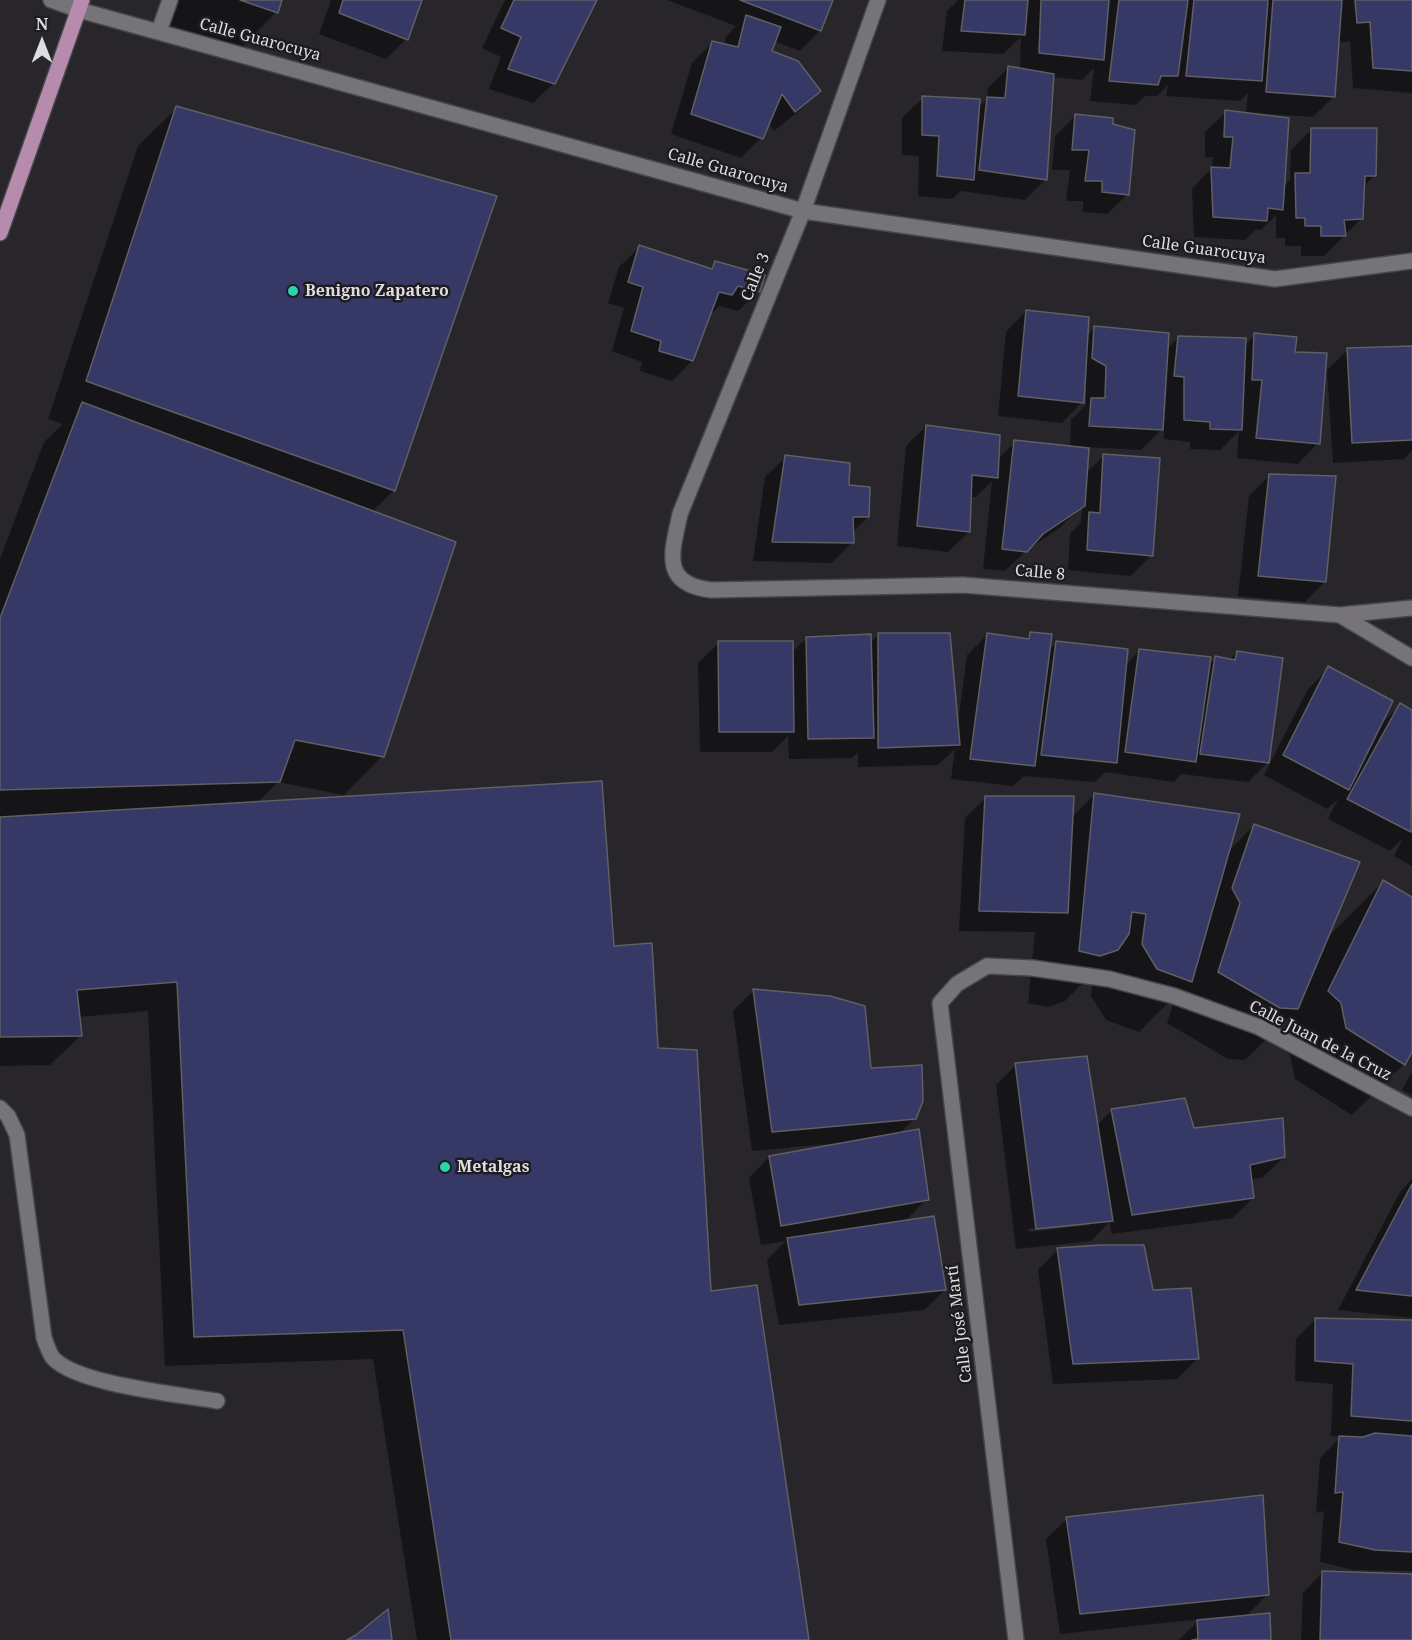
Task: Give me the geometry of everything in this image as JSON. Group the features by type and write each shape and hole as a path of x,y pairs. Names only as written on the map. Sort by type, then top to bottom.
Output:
{"main road":[{"path":"0,233 81,5"}],"street":[{"name":"Calle Guarocuya","path":"51,0 81,5 159,31 803,211 1275,279 1412,261"},
{"path":"159,31 170,0"},
{"name":"Calle 3","path":"674,568 673,549 680,514 803,211 878,0"},
{"name":"Calle 8","path":"674,568 680,580 693,588 711,590 963,585 1340,615 1412,608"},
{"path":"1340,615 1412,658"},
{"name":"Calle Juan de la Cruz","path":"940,1003 957,984 987,966 1032,968 1108,979 1174,996 1258,1027 1412,1108"},
{"name":"Calle José Martí","path":"940,1003 1016,1640"},
{"path":"0,1108 8,1116 16,1135 44,1338 52,1358 70,1371 95,1379 217,1401"}],"building":[{"path":"240,0 282,0 278,13"},
{"path":"343,0 422,0 408,40 339,13"},
{"path":"514,0 597,0 555,84 508,69 521,37 501,28"},
{"path":"740,0 833,0 821,31"},
{"path":"965,0 1028,0 1025,35 961,31"},
{"path":"1041,0 1109,0 1104,60 1039,53"},
{"path":"1119,0 1188,0 1178,76 1161,76 1158,85 1109,81"},
{"path":"1194,0 1268,0 1262,81 1186,76"},
{"path":"1273,0 1342,0 1335,97 1266,92"},
{"path":"1355,0 1412,0 1412,71 1373,68 1370,22 1357,23"},
{"path":"746,15 781,27 772,51 798,61 821,91 795,112 782,94 763,139 691,114 712,41 738,47"},
{"path":"1008,66 1054,74 1047,180 979,170 987,97 1005,98"},
{"path":"922,96 980,99 974,180 937,176 939,136 922,135"},
{"path":"176,106 497,196 395,491 86,381"},
{"path":"1225,110 1289,118 1283,210 1268,208 1267,221 1213,217 1211,167 1230,168 1233,137 1224,137"},
{"path":"1075,114 1113,118 1113,124 1135,130 1129,195 1102,192 1102,181 1085,181 1089,150 1072,150"},
{"path":"1311,128 1377,128 1376,176 1365,176 1363,219 1344,220 1346,236 1321,236 1321,226 1305,226 1305,218 1296,218 1295,173 1310,173"},
{"path":"639,245 712,269 715,261 765,275 760,292 738,286 732,295 719,292 693,361 659,351 661,341 631,331 643,287 628,282"},
{"path":"1026,310 1089,317 1084,403 1018,396"},
{"path":"1094,326 1169,333 1163,430 1089,426 1091,398 1105,398 1106,366 1092,358"},
{"path":"1254,333 1297,337 1295,352 1327,353 1320,444 1256,438 1262,380 1252,380"},
{"path":"1178,336 1246,338 1242,430 1210,429 1210,422 1184,420 1184,377 1174,376"},
{"path":"1412,346 1412,440 1352,443 1347,348"},
{"path":"82,402 456,542 384,757 295,740 280,782 0,790 0,618"},
{"path":"926,425 1000,435 998,478 972,475 970,532 917,526"},
{"path":"1014,440 1089,448 1085,506 1043,534 1027,552 1002,549"},
{"path":"1103,454 1160,458 1153,556 1087,550 1089,512 1100,513"},
{"path":"785,455 850,463 849,485 870,487 869,517 853,517 854,543 772,542"},
{"path":"1269,474 1336,476 1326,582 1258,576"},
{"path":"1030,632 1052,634 1035,766 970,759 987,633 1029,639"},
{"path":"878,633 950,633 960,745 878,748"},
{"path":"871,634 874,738 808,739 806,637"},
{"path":"718,641 793,641 794,732 719,732"},
{"path":"1056,641 1128,649 1117,763 1041,755"},
{"path":"1139,649 1211,657 1196,762 1125,752"},
{"path":"1237,651 1283,658 1269,763 1200,754 1215,656 1235,660"},
{"path":"1328,666 1393,701 1349,790 1283,755"},
{"path":"1400,703 1412,710 1411,832 1347,799"},
{"name":"Metalgas","path":"602,781 614,946 652,943 658,1048 697,1050 711,1291 757,1285 809,1640 451,1640 403,1330 194,1337 177,982 77,990 82,1036 0,1037 0,817"},
{"path":"1094,793 1240,814 1192,982 1157,969 1142,944 1146,914 1132,912 1129,934 1118,950 1100,956 1079,951"},
{"path":"985,796 1074,796 1068,913 979,911"},
{"path":"1254,824 1360,862 1298,1009 1280,1008 1218,972 1240,903 1232,888"},
{"path":"1383,880 1412,897 1412,1052 1405,1065 1346,1028 1341,1003 1328,991"},
{"path":"753,989 830,996 865,1006 871,1068 922,1065 923,1101 916,1119 772,1132"},
{"path":"1087,1056 1113,1221 1036,1229 1015,1063"},
{"path":"1185,1098 1194,1128 1283,1118 1285,1157 1250,1165 1254,1198 1132,1215 1111,1109"},
{"path":"919,1129 929,1200 781,1226 769,1156"},
{"path":"1412,1184 1412,1296 1356,1290"},
{"path":"934,1216 946,1290 799,1305 787,1238"},
{"path":"1144,1245 1153,1290 1191,1288 1199,1359 1073,1364 1057,1248"},
{"path":"1315,1318 1412,1320 1412,1421 1351,1416 1353,1364 1315,1361"},
{"path":"1375,1433 1412,1436 1412,1552 1375,1550 1339,1542 1343,1492 1335,1493 1339,1436 1363,1437"},
{"path":"1263,1495 1269,1595 1080,1614 1066,1517"},
{"path":"1322,1571 1412,1574 1412,1640 1320,1640"},
{"path":"388,1609 392,1640 347,1640 356,1635"},
{"path":"1270,1613 1271,1640 1192,1640 1198,1639 1197,1620"}],"place":[{"name":"Benigno Zapatero","path":"293,291"},
{"name":"Metalgas","path":"445,1167"}]}
